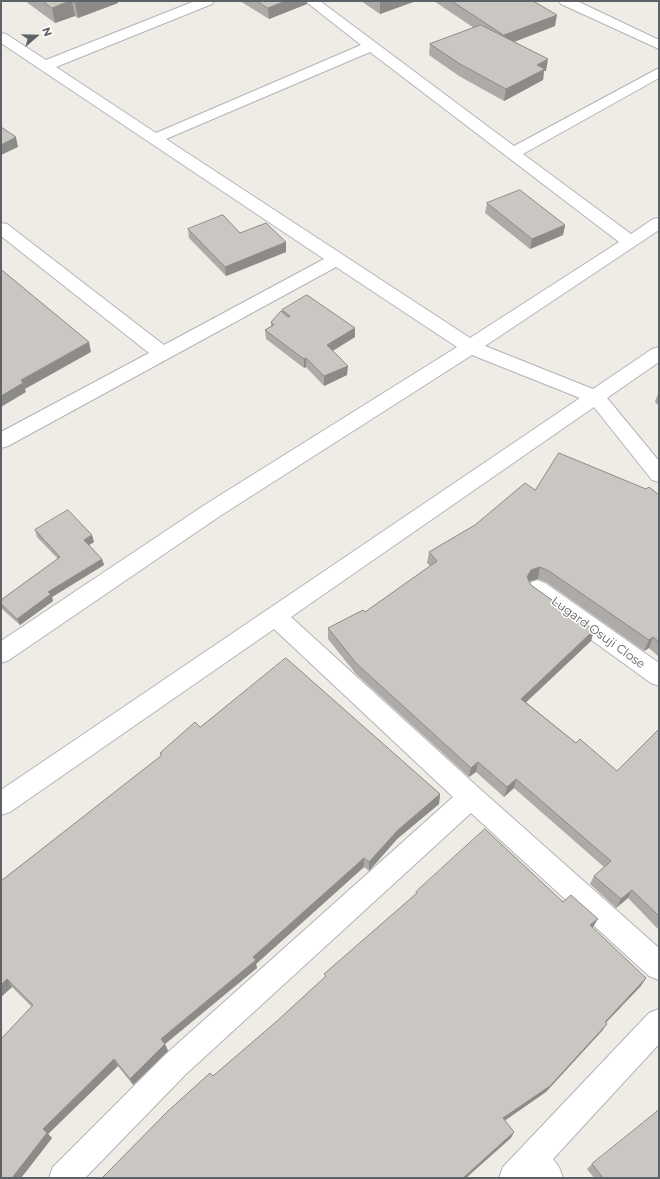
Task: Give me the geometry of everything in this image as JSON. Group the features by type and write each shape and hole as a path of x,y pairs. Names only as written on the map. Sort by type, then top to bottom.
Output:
{"street":[{"path":"44,66 207,1"},
{"path":"312,1 629,241"},
{"path":"566,1 659,45"},
{"path":"3,40 470,347 596,397 659,475"},
{"path":"154,139 371,46"},
{"path":"513,153 659,72"},
{"path":"1,653 213,510 470,347 629,241 659,223"},
{"path":"1,228 163,354"},
{"path":"1,441 337,260"},
{"path":"1,804 659,353"},
{"name":"Lugard Osuji Close","path":"537,589 659,676"},
{"path":"275,616 471,797 659,966"},
{"path":"64,1178 176,1064 471,797"},
{"path":"532,1171 659,1023"}],"building":[{"path":"43,1 70,1 52,8"},
{"path":"257,1 286,1 268,8"},
{"path":"452,1 533,1 557,15 504,35"},
{"path":"481,25 548,59 537,65 545,69 506,89 460,64 430,44"},
{"path":"1,127 16,137 1,145"},
{"path":"520,190 565,225 532,239 487,203"},
{"path":"223,215 240,233 266,223 286,242 225,267 188,229"},
{"path":"3,271 89,342 21,380 23,383 1,396 1,272"},
{"path":"307,295 355,328 327,345 348,366 324,376 306,358 304,359 265,330 274,325 271,322 281,311 288,317 290,316 282,310"},
{"path":"559,453 646,489 649,487 659,495 659,642 653,637 649,640 549,571 540,567 531,570 527,577 531,585 594,630 521,699 576,743 580,739 617,771 659,729 659,916 632,890 621,899 594,876 611,861 516,779 507,787 478,762 471,768 356,663 328,628 363,610 365,612 437,561 429,552 475,525 525,483 535,490"},
{"path":"68,510 92,535 84,540 102,559 48,592 51,594 17,619 1,604 1,600 60,557 35,530"},
{"path":"286,658 440,794 398,830 369,862 364,858 253,957 256,960 161,1039 165,1044 130,1079 114,1059 43,1129 47,1133 12,1178 1,1178 1,1039 33,1005 7,979 1,985 1,881 162,755 160,753 195,722 200,727"},
{"path":"485,829 563,902 571,895 598,919 590,925 646,978 605,1022 607,1024 550,1086 503,1118 514,1132 463,1178 102,1178 168,1111 210,1073 213,1076 277,1021 326,976 324,974 417,893 416,892"},
{"path":"659,1110 659,1178 603,1178 592,1164"}]}
